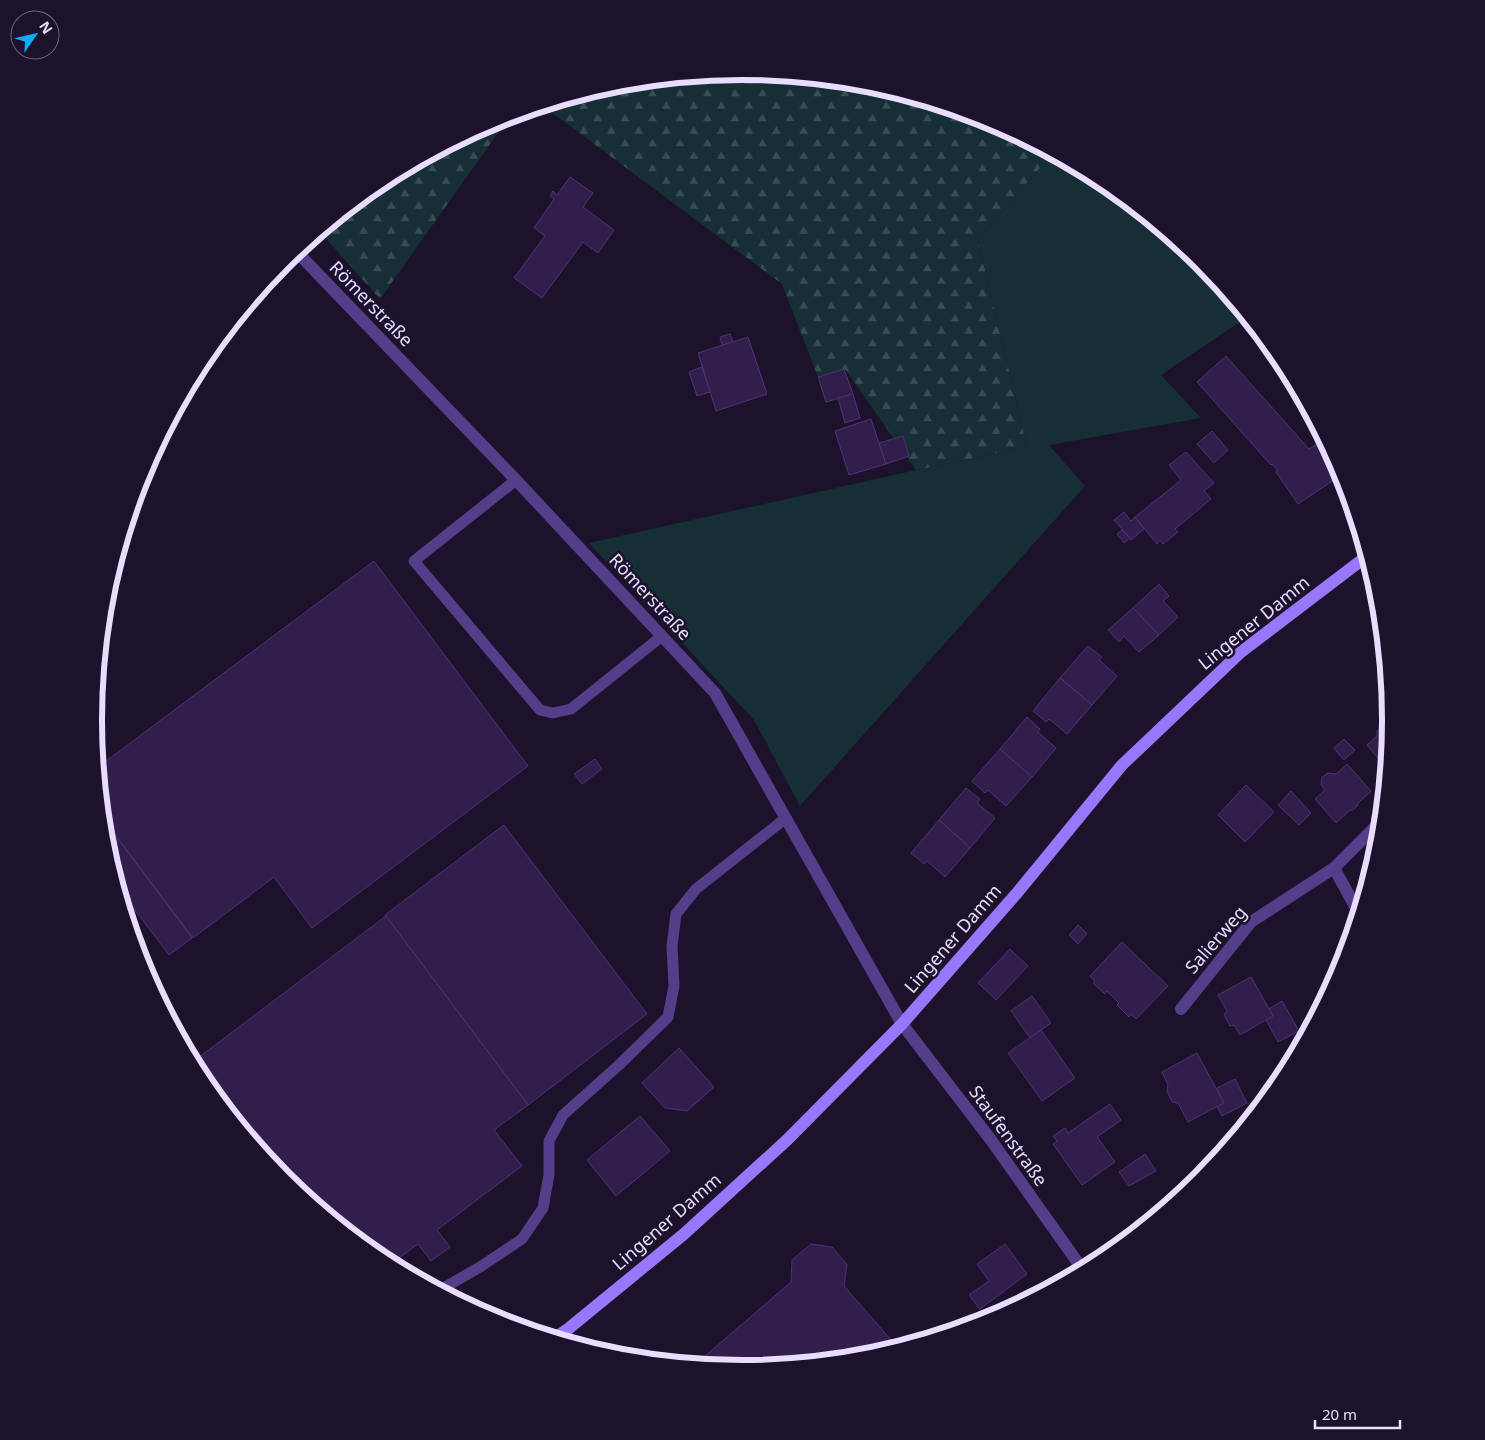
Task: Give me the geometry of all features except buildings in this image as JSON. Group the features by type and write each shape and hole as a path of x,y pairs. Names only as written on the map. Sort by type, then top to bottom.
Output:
{"main road":[{"name":"Lingener Damm","path":"561,1333 684,1234 787,1140 902,1024 1017,894 1122,765 1241,652 1362,560"}],"street":[{"name":"Römerstraße","path":"301,257 516,480 716,693 902,1024"},
{"name":"Salierweg","path":"1181,1009 1251,922 1334,868 1372,832"},
{"path":"1334,868 1355,906"},
{"name":"Staufenstraße","path":"902,1024 991,1140 1079,1264"}],"lane":[{"path":"516,480 414,561 540,710 553,712 570,709 662,636"},
{"path":"446,1287 522,1239 543,1208 549,1175 550,1141 563,1115 619,1065 668,1017 674,986 672,946 676,914 696,890 786,818"}],"green space":[{"path":"701,81 784,81 826,85 867,92 948,114 1026,146 1048,158 978,240 1027,447 916,470 845,369 818,377 782,284 549,110 618,92 659,85"},
{"path":"502,128 380,299 324,236 353,212 387,188 459,146"},
{"path":"1048,158 1098,188 1132,212 1195,267 1242,320 1161,375 1201,418 1049,445 1085,486 800,806 754,720 589,543 1027,447 978,240"}]}
